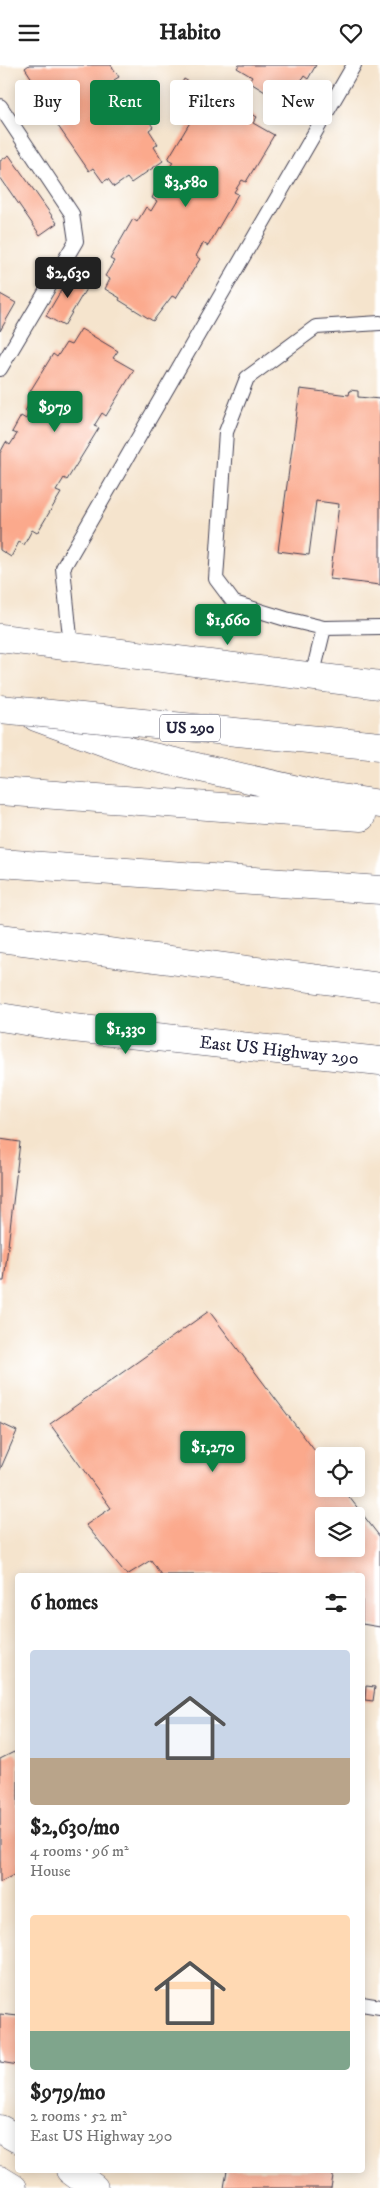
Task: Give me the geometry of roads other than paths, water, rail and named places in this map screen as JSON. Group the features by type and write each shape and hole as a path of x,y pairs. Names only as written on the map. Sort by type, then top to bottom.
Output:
{"main road":[{"path":"0,638 380,685"},
{"path":"0,705 135,753 315,794 380,804"},
{"name":"US 290","path":"0,709 380,746"},
{"path":"0,791 298,814 380,818"},
{"path":"0,863 380,890"},
{"path":"0,938 380,987"},
{"name":"East US Highway 290","path":"0,1017 74,1028 380,1061"},
{"path":"0,2129 15,2137"},
{"path":"0,2180 13,2188"}],"lane":[{"path":"71,647 62,567 354,65"},
{"path":"0,106 72,214 76,241 0,369"},
{"path":"380,323 316,327 246,379 226,432 216,579 234,603 286,619 324,628 380,627"},
{"path":"312,677 324,628"},
{"path":"365,2004 380,2007"}]}
